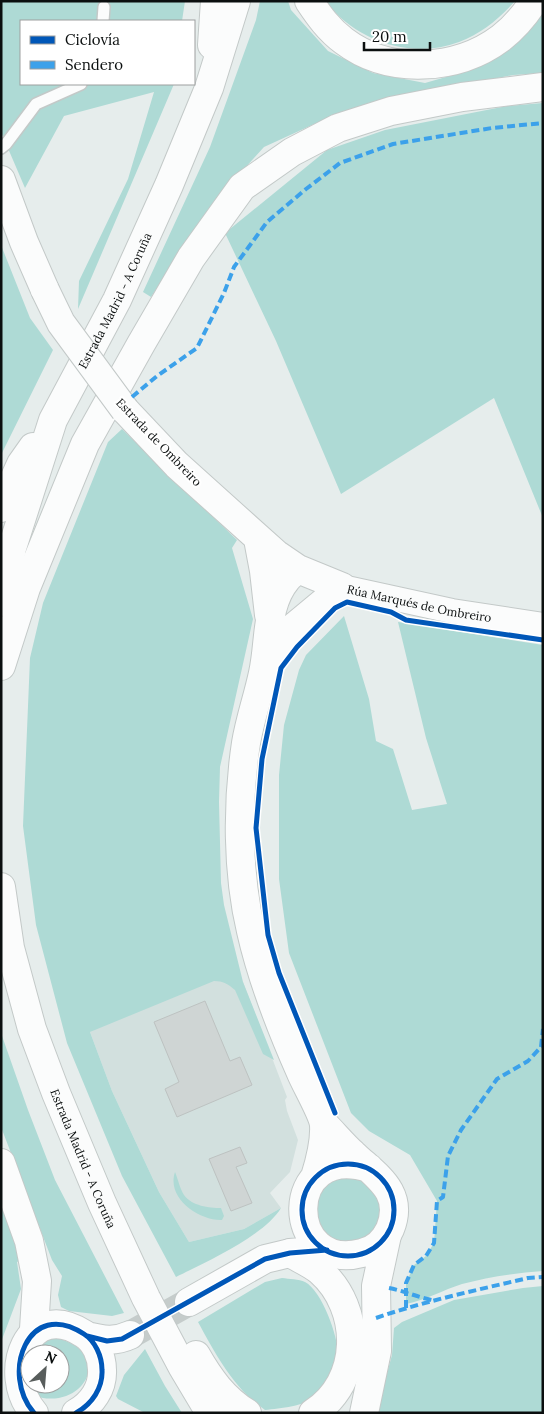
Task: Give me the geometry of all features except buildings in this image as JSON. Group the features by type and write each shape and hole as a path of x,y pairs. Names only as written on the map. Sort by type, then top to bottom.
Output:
{"main road":[{"path":"209,88 215,1"},
{"name":"Estrada Madrid - A Coruña","path":"1,602 12,548 53,420 117,300 169,185 209,88 236,1"},
{"path":"309,1 320,18 334,32 355,48 378,59 403,64 427,65 465,57 483,49 501,38 517,24 534,1"},
{"path":"1,666 26,588 86,444 191,258 242,187 292,152 338,128 391,112 462,97 543,87"},
{"name":"Estrada de Ombreiro","path":"1,180 24,242 61,323 126,410 177,465 258,539 302,571"},
{"path":"1,508 21,464 53,420"},
{"path":"258,539 264,571 282,623"},
{"path":"302,571 287,579 279,592 282,623 264,672 247,741 241,780 243,888 251,931 264,979 297,1064 324,1124 347,1148 381,1178 390,1191 394,1205 393,1221 387,1235 376,1286 377,1351 364,1413"},
{"name":"Rúa Marqués de Ombreiro","path":"302,571 342,587"},
{"path":"282,623 342,587"},
{"name":"Estrada Madrid - A Coruña","path":"1,887 10,948 32,1029 56,1093 102,1203 146,1298 182,1366 210,1413"},
{"path":"324,1124 315,1177 308,1187 303,1200 302,1213 306,1228 314,1241 327,1250 340,1255 353,1256 366,1252 378,1245 387,1235"},
{"path":"1,1163 29,1241 38,1281 34,1329"},
{"path":"315,1177 327,1169 340,1164 355,1164 369,1168"},
{"path":"278,1256 292,1227 302,1213"},
{"path":"188,1302 278,1256 327,1250"},
{"path":"278,1256 320,1271 341,1299 348,1322 351,1338 351,1356 346,1373 338,1391 325,1406 313,1413"},
{"path":"146,1298 185,1333 206,1372 224,1396 247,1413"},
{"path":"34,1413 22,1404 5,1386 8,1365 13,1350 22,1338 34,1329 47,1324 62,1324 75,1328 88,1336 107,1341 126,1337 108,1360 99,1389 93,1400 84,1409 76,1413"},
{"path":"88,1336 102,1362 102,1376"},
{"path":"14,1413 34,1413"}],"street":[{"name":"Rúa Marqués de Ombreiro","path":"342,587 452,611 543,625"}],"lane":[{"path":"103,20 104,7"},
{"path":"1,148 36,104 79,85"}],"shaded area":[{"path":"1,1 185,1 182,20 20,20 20,85 174,85 78,309 79,281 128,179 154,92 64,116 25,188 1,132"},
{"path":"260,1 288,1 291,10 328,51 373,73 425,83 474,69 519,41 543,9 543,73 513,75 410,96 323,120 264,147 209,208 151,297 143,292 210,147 256,20"},
{"path":"325,1 515,1 490,25 475,35 441,47 422,49 386,43 368,36 352,27"},
{"path":"543,103 543,518 494,398 341,494 276,341 225,233 327,150 385,130 507,106"},
{"path":"1,245 30,318 53,350 1,455"},
{"path":"122,429 237,540 232,548 253,619 220,767 221,883 224,905 243,982 274,1060 263,1054 235,990 228,985 214,981 90,1032 112,1091 159,1192 189,1242 244,1229 281,1208 262,1228 248,1238 218,1256 176,1277 122,1176 67,1043 36,925 23,826 30,658 43,603 108,442"},
{"path":"344,616 369,699 376,741 393,749 412,810 447,804 426,738 398,622 543,645 543,1271 502,1276 455,1286 406,1304 406,1283 414,1265 426,1256 434,1243 437,1201 410,1155 369,1131 351,1113 289,953 279,879 279,775 284,725 299,670 306,655"},
{"path":"199,970 243,982 287,1097 285,1100 287,1111 298,1140 290,1172 270,1193 281,1208 244,1229 189,1242 159,1192 112,1091 90,1032"},
{"path":"1,1033 55,1180 124,1313 112,1316 69,1311 61,1307 58,1295 62,1276 52,1260 1,1127"},
{"path":"175,1172 187,1199 201,1206 221,1208 224,1216 222,1220 204,1217 186,1206 175,1191 173,1182"},
{"path":"340,1176 361,1176 382,1195 379,1231 352,1245 330,1239 317,1221 317,1199 322,1189"},
{"path":"1,1197 23,1259 17,1262 21,1289 1,1342"},
{"path":"282,1278 305,1282 317,1295 332,1326 338,1354 331,1376 312,1399 285,1408 265,1410 254,1402 235,1382 219,1359 198,1322 265,1282"},
{"path":"543,1286 543,1413 376,1413 392,1355 394,1328 402,1322 454,1300"},
{"path":"56,1338 75,1345 85,1355 89,1367 86,1379 78,1389 70,1394 70,1344 39,1344 43,1340"},
{"path":"145,1349 182,1413 145,1413 118,1399 116,1396 124,1375"},
{"path":"32,1394 69,1394 50,1399"}],"tunnel":[{"path":"130,1335 189,1302"}],"marked path":[{"path":"132,397 157,376 197,348 224,293 234,267 267,222 340,163 393,144 492,128 543,123"},
{"path":"406,1308 406,1283 414,1265 426,1256 434,1243 437,1201 443,1197 448,1156 461,1130 497,1079 528,1061 541,1047 543,1029"},
{"path":"376,1318 451,1296 528,1278 543,1277"},
{"path":"389,1288 432,1300"}],"cycle path":[{"path":"335,1113 279,973 268,935 256,828 262,759 281,668 297,647 335,608 347,602 391,612 406,620 543,640"},
{"path":"348,1164 365,1168 380,1178 390,1193 394,1210 390,1227 380,1242 365,1252 348,1256 331,1252 316,1242 306,1227 302,1210 306,1193 316,1178 331,1168 348,1164"},
{"path":"87,1336 107,1341 122,1339 265,1259 290,1253 327,1250"},
{"path":"34,1413 24,1397 20,1379 20,1361 25,1345 35,1332 48,1325 64,1325 84,1334 97,1349 101,1359 101,1383 92,1400 76,1413"}]}
